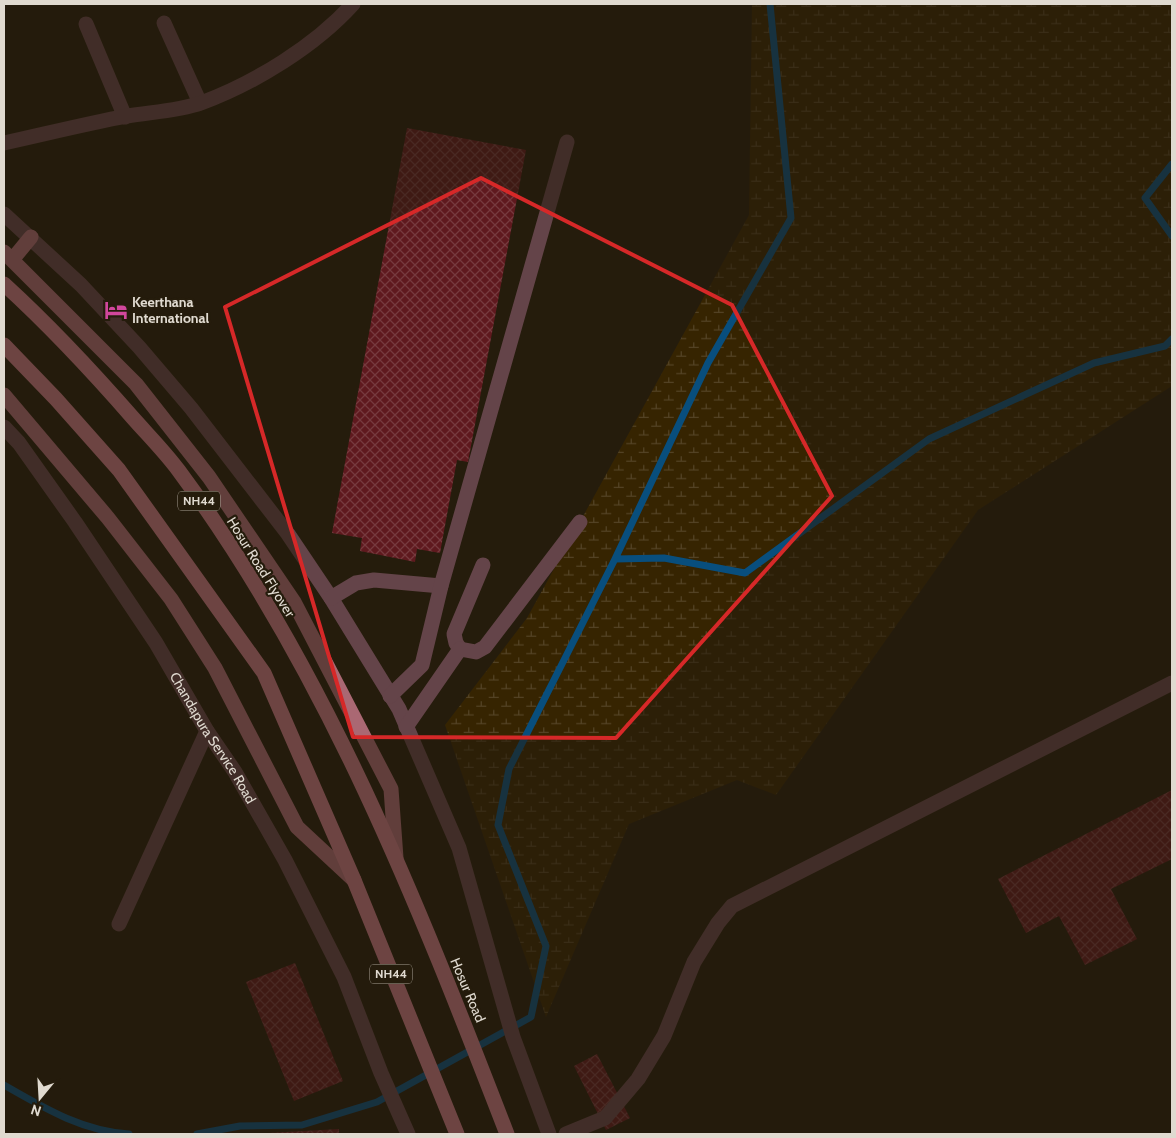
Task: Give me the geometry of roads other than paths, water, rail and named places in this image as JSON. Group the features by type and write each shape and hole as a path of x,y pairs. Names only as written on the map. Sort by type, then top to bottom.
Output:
{"highway":[{"name":"Hosur Road Flyover","path":"4,284 88,367 178,469 256,586 347,752 396,860"},
{"name":"NH44","path":"4,345 56,398 119,470 264,673 354,880 457,1134"},
{"name":"Hosur Road","path":"396,860 472,1043 507,1134"}],"main road":[{"path":"31,237 8,256 136,384 210,477 294,602 391,789 396,860"},
{"path":"4,395 108,518 171,599 215,668 297,827 354,880"}],"street":[{"path":"4,143 200,103 239,86 290,58 344,14 353,4"},
{"path":"164,23 200,103"},
{"path":"86,24 125,117"},
{"path":"390,696 422,665 441,586 567,142"},
{"path":"4,214 31,237 94,298 191,408 288,534 331,598 390,696 406,727 459,848 517,1048 550,1134"},
{"name":"Chandapura Service Road","path":"4,427 19,443 75,522 156,643 207,731 235,772 285,860 336,960 381,1073 408,1134"},
{"path":"483,565 454,634 460,649 476,652 485,647 580,522"},
{"path":"331,598 356,584 374,580 441,586"},
{"path":"406,727 460,649"},
{"path":"566,1134 605,1118 638,1079 664,1036 694,962 714,929 732,906 1172,683"},
{"path":"119,924 207,731"}],"waterway":[{"path":"615,559 708,363 791,218 770,4"},
{"path":"1172,164 1145,198 1172,236"},
{"path":"197,1134 240,1126 302,1125 377,1102 531,1017 546,946 498,825 509,769 615,559 664,558 745,573 929,439 1094,363 1165,346 1172,339"},
{"path":"4,1085 49,1110 79,1123 112,1132 129,1134"}],"place":[{"name":"Keerthana International","path":"116,310"}]}
